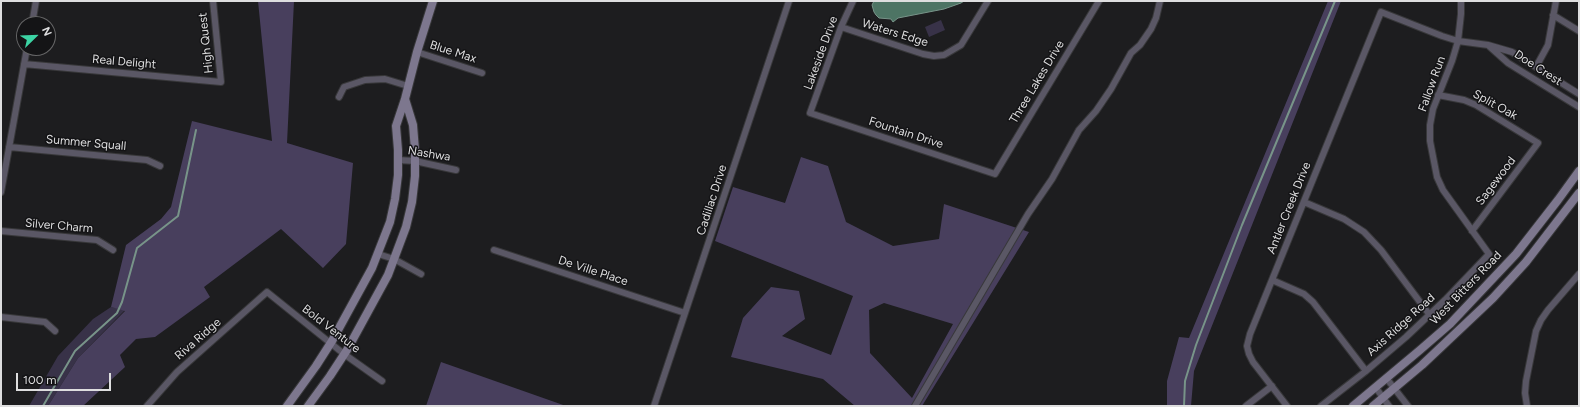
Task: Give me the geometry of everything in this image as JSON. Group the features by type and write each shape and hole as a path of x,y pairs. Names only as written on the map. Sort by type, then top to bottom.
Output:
{"street":[{"path":"33,16 36,1"},
{"name":"High Quest","path":"213,1 221,82"},
{"path":"287,406 316,366 372,268 390,222 396,193 398,160 396,126 433,1"},
{"name":"Cadillac Drive","path":"654,406 790,1"},
{"name":"Lakeside Drive","path":"810,113 841,28 853,1"},
{"name":"Waters Edge","path":"841,28 923,54 934,56 944,55 961,46 988,1"},
{"name":"Three Lakes Drive","path":"995,174 1099,1"},
{"path":"915,406 1028,214 1052,178 1079,130 1096,111 1132,53 1140,45 1151,29 1156,18 1160,1"},
{"name":"Fallow Run","path":"1460,1 1461,14 1458,41 1431,117 1430,133 1437,176 1443,190 1489,254"},
{"path":"1536,67 1548,45 1556,1"},
{"name":"Doe Crest","path":"1381,12 1458,41 1488,45 1512,52 1579,94"},
{"name":"Antler Creek Drive","path":"1287,406 1253,362 1247,346 1250,334 1333,127 1381,12"},
{"path":"1553,15 1579,32"},
{"name":"Doe Crest","path":"1488,45 1508,63 1579,107"},
{"name":"Blue Max","path":"417,52 482,73"},
{"path":"1,192 26,56"},
{"name":"Real Delight","path":"24,64 221,82"},
{"path":"339,97 344,87 365,80 385,79 408,86"},
{"name":"Split Oak","path":"1438,95 1464,100 1476,105 1538,143"},
{"path":"308,406 344,354 388,275 406,227 412,202 415,161 413,125 405,99"},
{"name":"Fountain Drive","path":"810,113 995,174"},
{"name":"Sagewood","path":"1472,231 1538,143"},
{"name":"Summer Squall","path":"9,147 147,160 160,166"},
{"name":"Nashwa","path":"398,160 415,161 456,170"},
{"name":"West Bitters Road","path":"1353,406 1388,379 1450,324 1516,254 1579,170"},
{"name":"West Bitters Road","path":"1373,406 1384,398 1454,335 1493,298 1526,262 1579,193"},
{"path":"1304,202 1344,219 1364,232 1381,250 1430,314"},
{"name":"Silver Charm","path":"1,231 97,240 113,250"},
{"name":"De Ville Place","path":"494,250 685,313"},
{"path":"378,254 394,259 421,274"},
{"name":"Axis Ridge Road","path":"1321,406 1366,371 1430,314 1489,254"},
{"path":"1527,406 1525,393 1526,381 1536,331 1544,315 1579,274"},
{"path":"1272,280 1304,294 1313,302 1366,371"},
{"name":"Bold Venture","path":"267,292 344,354 382,380"},
{"name":"Riva Ridge","path":"146,406 177,372 267,292"},
{"path":"1,316 45,322 56,331"},
{"path":"1388,379 1408,406"},
{"path":"1246,406 1272,386"},
{"path":"1376,388 1389,406"}],"shaded area":[{"path":"258,1 294,1 287,143 353,163 346,244 323,268 281,229 204,287 210,297 155,337 136,339 120,355 125,367 83,406 48,406 78,358 125,311 111,307 126,245 161,219 171,207 192,121 272,141"},
{"path":"874,1 964,1 944,9 898,18 893,22 891,19 879,18 876,15 872,5"},
{"path":"1328,1 1341,1 1194,371 1191,406 1167,406 1167,381 1179,337 1189,338"},
{"path":"941,20 945,30 929,37 925,27"},
{"path":"801,157 828,166 846,222 893,246 939,239 944,204 1029,232 922,406 855,406 823,379 731,357 743,318 771,287 799,291 805,319 782,336 831,355 853,296 715,241 733,187 785,203","holes":["884,303 953,324 912,398 870,353 869,310"]},
{"path":"111,307 125,310 78,358 48,406 29,406 58,356 93,319"},
{"path":"441,362 566,406 426,406"}],"waterway":[{"path":"1184,406 1185,381 1196,345 1242,225 1335,1"},
{"path":"43,406 75,351 117,313 122,302 137,248 178,216 196,130"}]}
